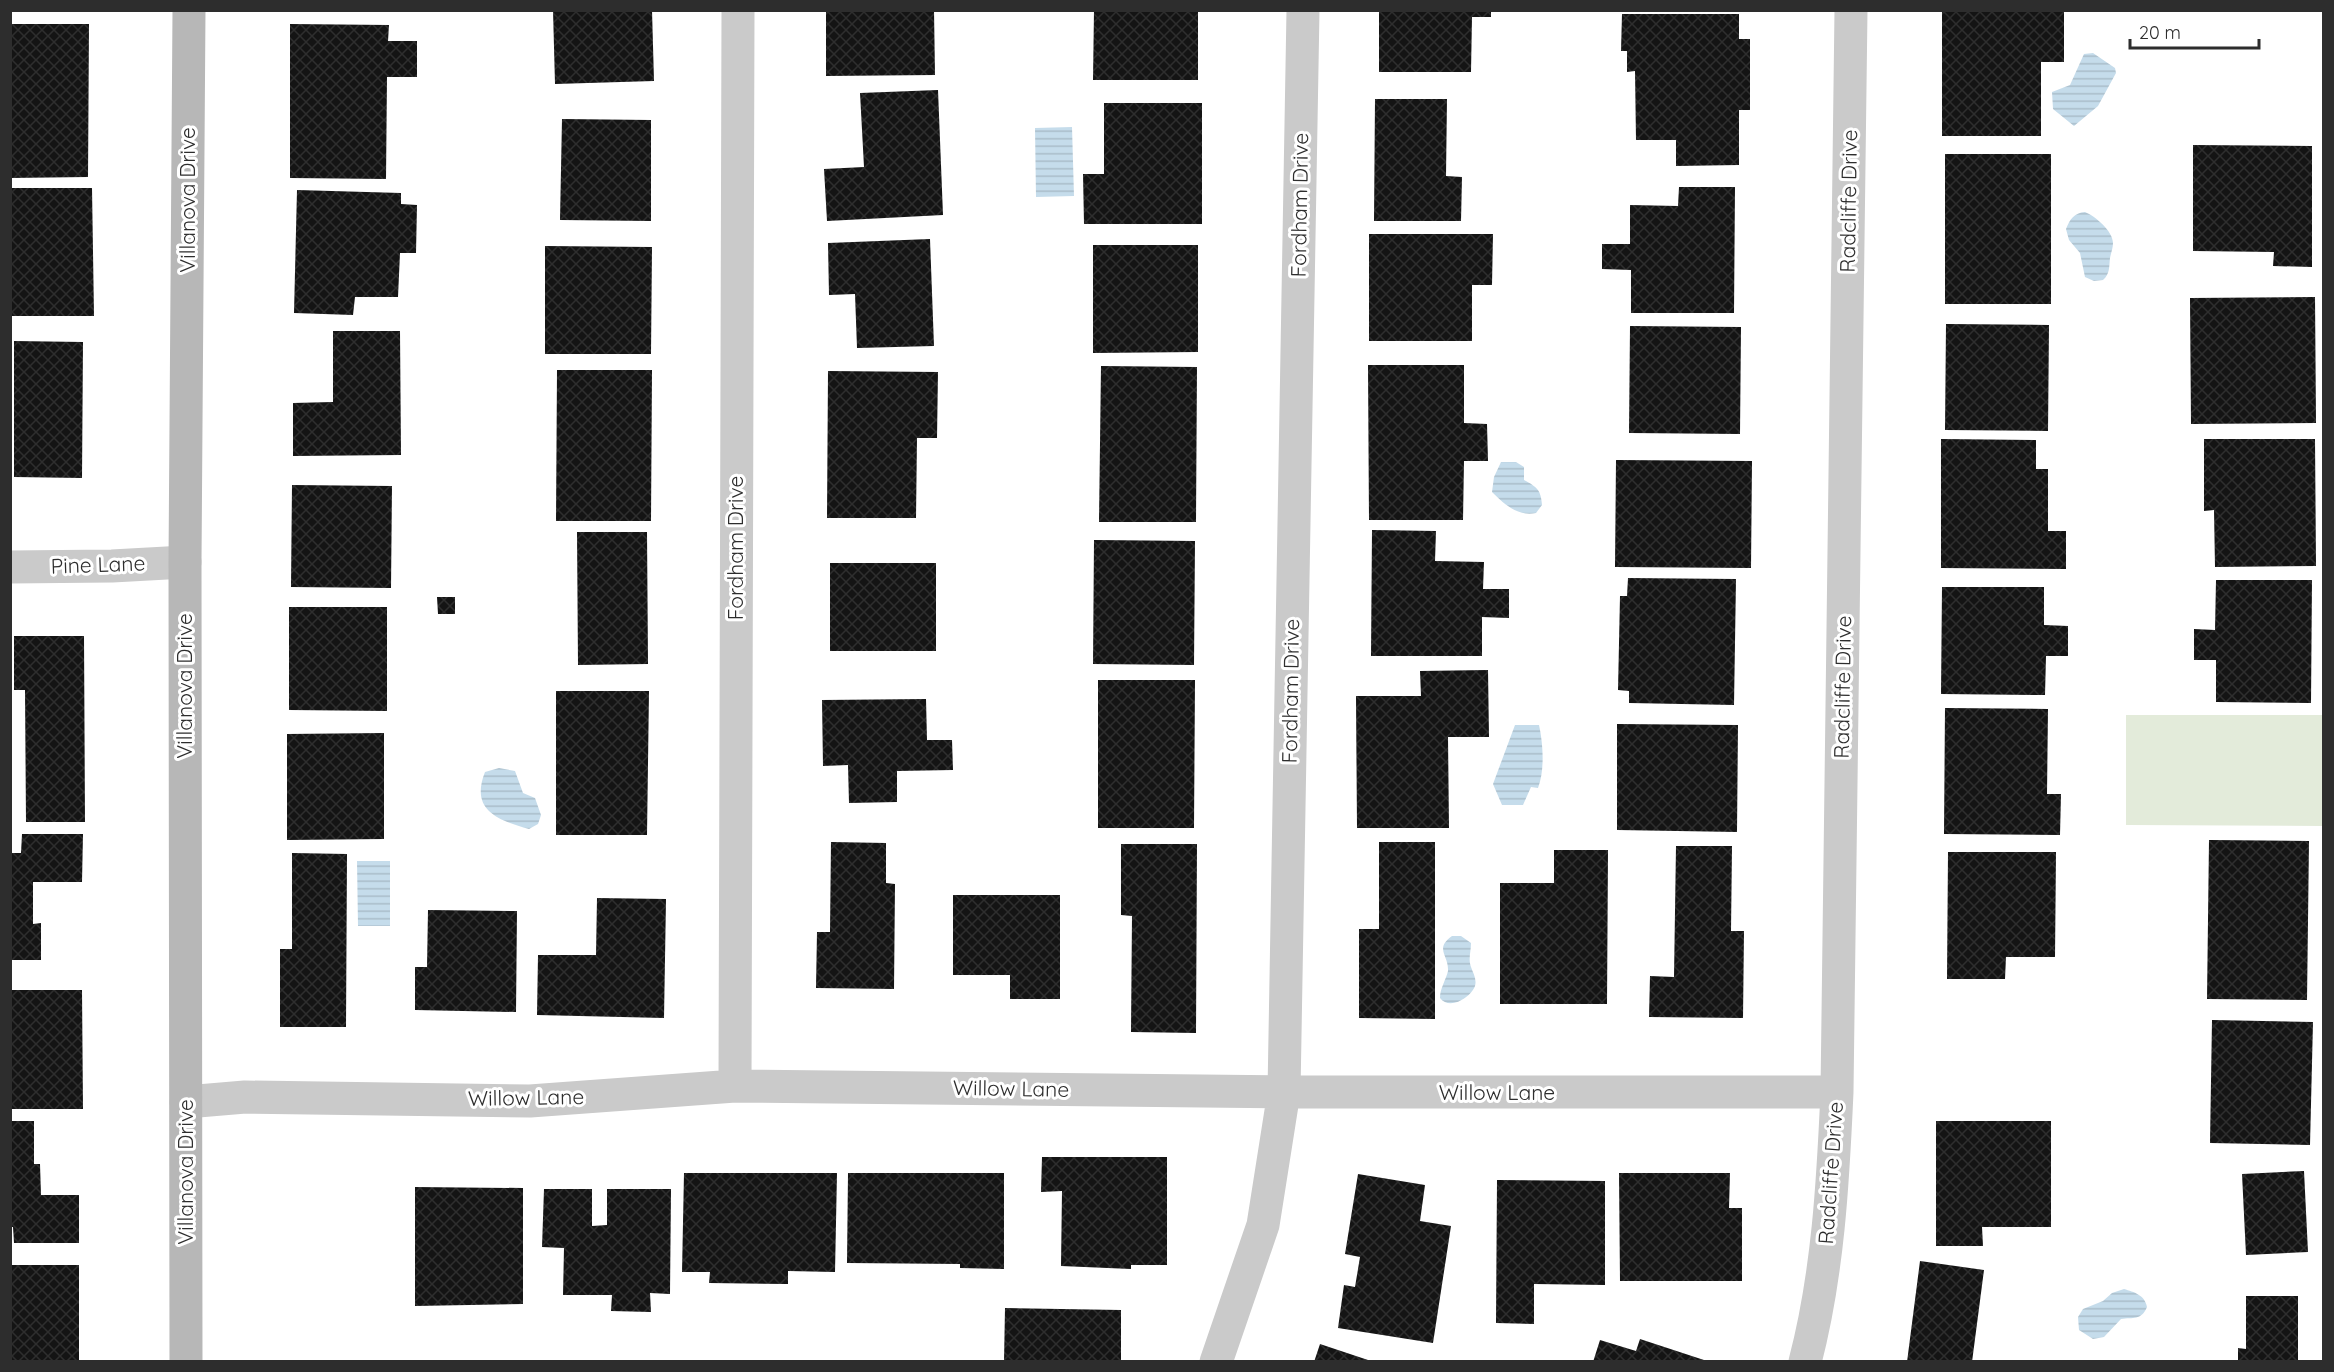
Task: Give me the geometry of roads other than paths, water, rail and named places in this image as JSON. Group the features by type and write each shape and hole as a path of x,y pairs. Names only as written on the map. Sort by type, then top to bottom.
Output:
{"street":[{"name":"Villanova Drive","path":"186,1362 185,562 189,10"},
{"name":"Fordham Drive","path":"735,1086 738,10"},
{"name":"Fordham Drive","path":"1216,1362 1263,1225 1284,1092 1303,10"},
{"name":"Radcliffe Drive","path":"1805,1362 1823,1271 1838,1092 1851,10"},
{"name":"Pine Lane","path":"10,567 112,566 185,562"},
{"name":"Willow Lane","path":"186,1102 245,1097 530,1101 735,1086 1284,1092 1779,1094 1838,1092"}],"water":[{"path":"2093,53 2115,68 2116,73 2098,106 2074,126 2053,109 2052,92 2070,85 2084,54"},
{"path":"1072,127 1074,196 1036,197 1035,128"},
{"path":"2085,212 2103,225 2112,238 2109,270 2103,280 2094,281 2085,277 2080,253 2069,240 2066,229 2073,217"},
{"path":"1501,462 1516,462 1524,467 1524,480 1535,487 1541,496 1542,505 1536,513 1517,511 1506,505 1492,492 1494,477"},
{"path":"1515,725 1539,725 1542,773 1538,788 1531,787 1523,805 1502,805 1493,784"},
{"path":"499,768 515,771 523,793 535,798 541,815 538,824 529,829 507,822 489,811 484,804 481,785 485,772"},
{"path":"357,861 390,861 390,926 358,926"},
{"path":"1452,936 1461,936 1471,943 1470,961 1475,986 1465,998 1449,1003 1440,998 1448,971 1443,949"},
{"path":"2124,1289 2144,1300 2147,1307 2142,1314 2136,1318 2121,1319 2104,1337 2093,1339 2079,1330 2078,1317 2083,1309"}]}
